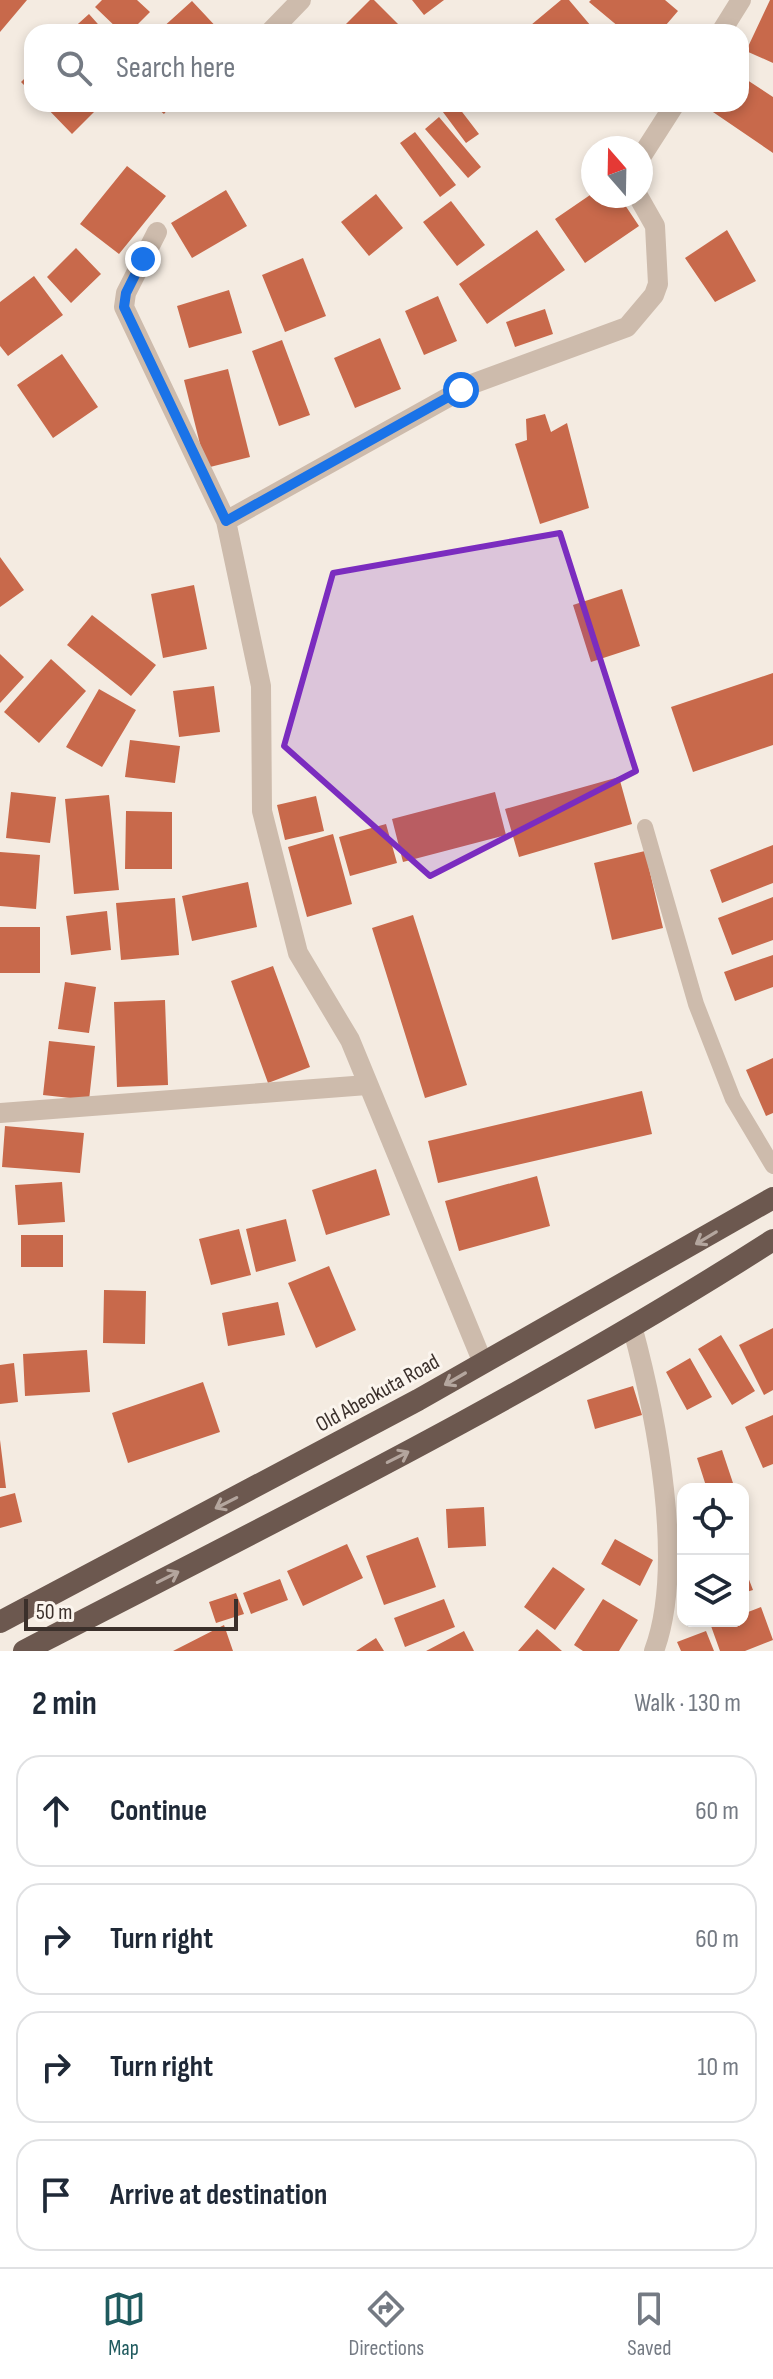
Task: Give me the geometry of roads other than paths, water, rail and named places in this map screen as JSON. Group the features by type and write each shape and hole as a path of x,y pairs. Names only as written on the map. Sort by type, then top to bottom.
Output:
{"highway":[{"name":"Old Abeokuta Road","path":"0,1622 274,1478 773,1198"},
{"path":"24,1651 427,1442 632,1326 773,1240"}],"street":[{"path":"278,24 301,0"},
{"path":"726,24 741,0"},
{"path":"653,138 670,112"},
{"path":"226,521 461,390 627,327 654,295 658,284 655,226 645,208"},
{"path":"157,232 126,293 124,307 226,521 261,686 262,811 298,953 350,1040 483,1363"},
{"path":"0,1113 367,1085"},
{"path":"632,1326 652,1397 669,1568 665,1621 654,1651"}],"lane":[{"path":"645,827 696,1004 733,1099 773,1166"}]}
